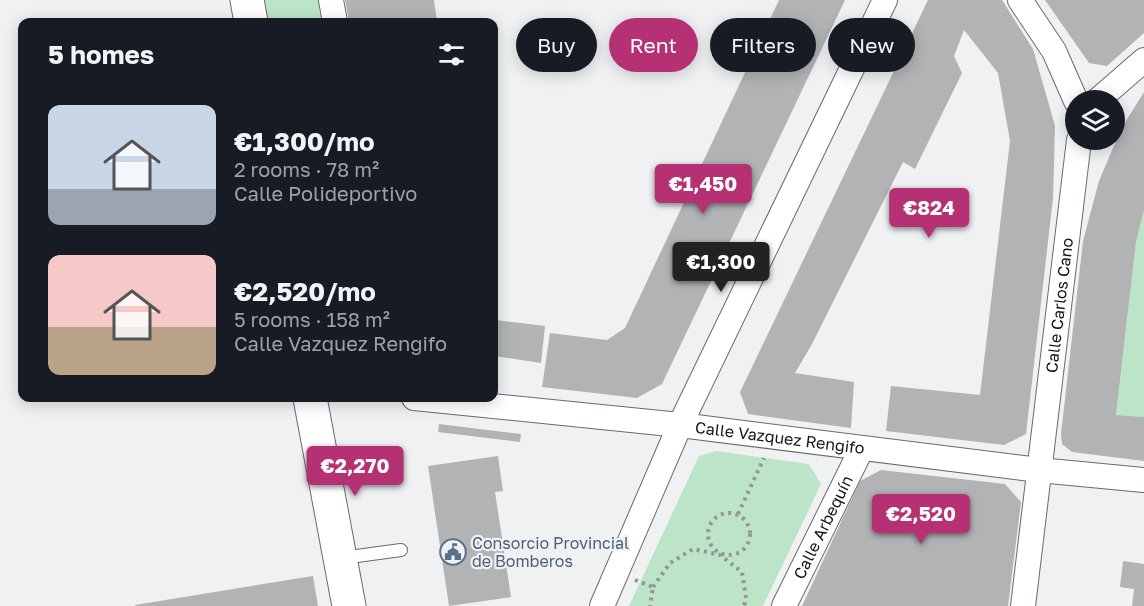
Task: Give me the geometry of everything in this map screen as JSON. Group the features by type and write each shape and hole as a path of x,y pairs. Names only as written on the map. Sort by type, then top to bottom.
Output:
{"street":[{"path":"247,0 250,18"},
{"path":"331,0 334,18"},
{"path":"602,606 680,425 885,0"},
{"path":"1020,0 1053,51 1071,90"},
{"path":"1110,90 1144,60"},
{"name":"Calle Carlos Cano","path":"1023,606 1078,150"},
{"path":"311,402 349,606"},
{"name":"Calle Vazquez Rengifo","path":"453,402 680,425 1039,470 1144,480"},
{"name":"Calle Arbequín","path":"784,606 862,448"}],"lane":[{"path":"341,558 401,550"}],"path":[{"path":"738,514 774,437"},
{"path":"650,606 653,587 670,563 693,549 720,555 737,555 749,543 749,526 738,514 721,514 709,526 708,543 720,555 742,572 746,598 744,606"},
{"path":"616,573 653,587"}],"green space":[{"path":"253,0 326,0 329,18 256,18"},
{"path":"1144,210 1144,417 1116,415 1136,242"},
{"path":"716,451 809,464 821,484 763,606 629,606 699,456"}],"building":[{"path":"345,0 434,0 436,18 348,18"},
{"path":"779,0 845,0 836,18 828,18 828,36 816,61 816,18 771,18"},
{"path":"928,0 1002,0 1033,49 1055,126 1053,198 1026,434 1004,445 886,431 891,386 980,395 1010,141 998,73 964,30 954,56 962,73 915,169 903,162 812,344 795,373 854,382 851,428 748,414 740,392 893,72 915,72 915,27"},
{"path":"1045,0 1144,0 1144,33 1107,66 1089,63"},
{"path":"745,72 811,72 662,384 637,398 542,387 550,333 607,340 625,328"},
{"path":"1144,92 1144,210 1136,242 1116,415 1144,417 1144,461 1072,452 1062,444 1061,434 1083,241 1099,181 1112,150 1125,150 1125,123"},
{"path":"498,320 545,326 541,363 498,357"},
{"path":"439,424 521,434 520,442 438,432"},
{"path":"498,456 503,491 495,492 511,597 449,606 428,466"},
{"path":"881,470 1005,484 1021,502 1008,606 802,606 860,481"},
{"path":"1123,561 1144,564 1144,606 1132,606 1134,589 1120,587"},
{"path":"313,576 318,606 135,606 135,605"}],"place":[{"name":"Consorcio Provincial de Bomberos","path":"453,552"}]}
